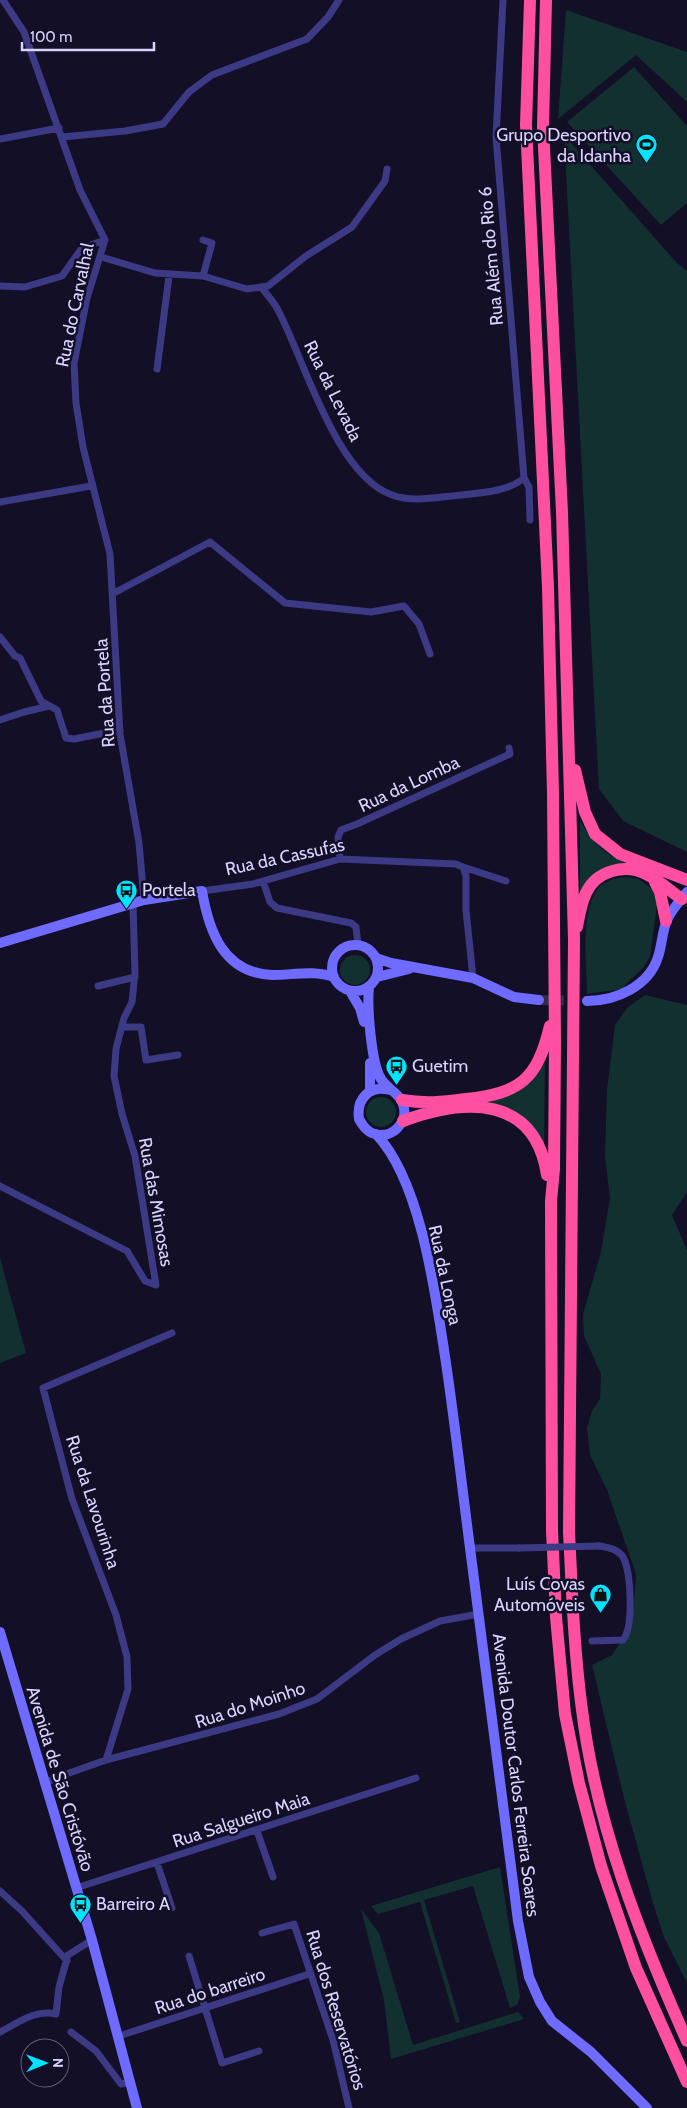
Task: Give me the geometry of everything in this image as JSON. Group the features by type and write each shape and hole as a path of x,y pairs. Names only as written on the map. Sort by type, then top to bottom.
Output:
{"highway":[{"path":"530,0 526,125 548,587 553,812 552,1530 556,1617 565,1714 579,1783 601,1866 636,1968 687,2082"},
{"path":"546,0 543,127 562,512 574,939 569,1532 573,1617 582,1711 595,1780 617,1860 652,1962 687,2041"},
{"path":"570,756 585,812 595,834 620,854 656,873 670,877 685,896"},
{"path":"574,939 586,892 600,875 621,869 634,869 687,880"},
{"path":"656,873 666,921"},
{"path":"402,1100 424,1104 490,1096 514,1088 531,1073 538,1062 544,1049 554,1009"},
{"path":"403,1121 426,1112 466,1108 490,1109 516,1116 532,1133 545,1158 551,1200"}],"main road":[{"name":"Rua da Cassufas","path":"0,943 144,900 202,891"},
{"path":"202,891 208,922 214,936 222,949 242,968 256,973 272,975 313,972 334,977 333,959"},
{"path":"587,1001 599,1001 630,991 654,970 666,921 674,907 685,896"},
{"path":"313,972 333,959 346,946 358,945 372,952 378,964 377,977 369,987 363,990 350,991"},
{"path":"376,958 391,963 473,978 514,997 539,1000"},
{"path":"377,977 417,967"},
{"name":"Rua da Longa","path":"334,977 337,984 350,991 362,1014 372,1074 370,1091 360,1103 359,1118 363,1126 376,1134 396,1160"},
{"path":"369,987 368,1008 377,1067 381,1079 402,1100 404,1106 403,1121 394,1131 376,1134"},
{"path":"370,1091 377,1088 390,1090"},
{"name":"Rua da Longa","path":"394,1131 396,1160 415,1212 433,1275 451,1400"},
{"name":"Avenida Doutor Carlos Ferreira Soares","path":"451,1400 518,1921 529,1977 540,2002 552,2021 591,2052 647,2108"},
{"name":"Avenida de São Cristóvão","path":"0,1632 92,1940 137,2108"}],"street":[{"name":"Rua do Carvalhal","path":"3,0 24,32 80,190 105,240 87,298 74,363 79,421 91,486"},
{"path":"62,137 125,132 163,124 189,92 212,75 306,39 328,17 339,0"},
{"name":"Rua Além do Rio 6","path":"503,0 496,137 524,478"},
{"path":"0,139 59,128"},
{"path":"101,257 169,276 202,276 247,288 268,286 306,256 352,227 385,181 387,169"},
{"path":"0,286 25,287 62,276 82,248 105,240"},
{"path":"202,276 212,243 203,240"},
{"path":"157,369 169,276"},
{"name":"Rua da Levada","path":"261,287 278,310 334,433 351,462 373,484 392,496 422,499 474,493 516,485 524,478"},
{"path":"524,478 529,487 530,520"},
{"path":"0,502 91,486"},
{"name":"Rua da Portela","path":"91,486 110,554 114,593 120,730 139,843 144,900"},
{"path":"114,593 210,542 285,603 371,612 404,606 419,624 430,654"},
{"path":"0,636 15,656 20,658 41,701 57,710 66,738 74,739 120,730"},
{"path":"0,720 50,706"},
{"name":"Rua da Lomba","path":"340,859 338,837 341,830 510,754 509,748"},
{"name":"Rua da Cassufas","path":"202,891 263,881 340,859 456,864 506,881"},
{"path":"463,867 466,876 466,910 473,978"},
{"path":"263,881 270,902 277,908 351,923 356,927 358,945"},
{"name":"Rua das Mimosas","path":"0,1186 126,1251 145,1281 156,1285 135,1156 122,1114 114,1076 116,1049 132,1002 135,977 133,904"},
{"path":"98,986 135,977"},
{"path":"122,1027 141,1027 146,1060 178,1055"},
{"name":"Rua da Lavourinha","path":"106,1760 128,1689 127,1658 116,1615 72,1499 43,1388 172,1333"},
{"path":"470,1548 611,1547 622,1556 628,1575 630,1624 628,1634 623,1640 592,1641"},
{"name":"Rua do Moinho","path":"44,1784 55,1778 106,1760 200,1737 302,1705 317,1699 375,1655 401,1639 440,1621 478,1614"},
{"name":"Rua Salgueiro Maia","path":"76,1888 416,1778"},
{"path":"256,1831 273,1877"},
{"path":"157,1863 172,1908"},
{"path":"0,1891 22,1912 66,1961"},
{"name":"Rua dos Reservatórios","path":"262,1933 294,1924 333,2040 349,2108"},
{"path":"0,2032 31,2015 46,2012 56,2014 59,1987 68,1955 92,1940"},
{"path":"189,1956 222,2063 259,2051"},
{"name":"Rua do barreiro","path":"119,2036 205,2010 310,1974"},
{"path":"72,2032 96,2051 121,2084 131,2082"}],"green space":[{"path":"566,10 687,52 687,102 636,55 558,119"},
{"name":"Grupo Desportivo da Idanha","path":"634,67 687,126 687,203 661,225 567,122"},
{"path":"564,135 676,262 687,271 687,852 623,821 599,789"},
{"path":"580,820 601,848 631,865 580,892"},
{"path":"626,877 639,879 653,890 657,905 650,957 643,968 621,989 587,994 586,935 590,904 596,892 604,883"},
{"path":"355,955 366,959 370,970 366,981 355,985 344,981 340,970 344,959"},
{"path":"645,995 687,1005 687,1192 672,1215 687,1250 687,1983 664,1937 652,1900 624,1798 592,1665 612,1655 630,1628 634,1604 636,1574 607,1490 590,1455 587,1428 592,1411 600,1399 601,1374 584,1336 583,1314 601,1252 610,1198 605,1156 607,1090 615,1025 627,1008"},
{"path":"545,1062 544,1146 537,1134 478,1102 534,1077"},
{"path":"381,1097 392,1101 396,1112 392,1123 381,1127 370,1123 366,1112 370,1101"},
{"path":"0,1258 26,1353 0,1363"},
{"path":"500,1867 520,1997 517,2005 510,2008 473,1886 424,1900 460,2022 456,2023 420,1902 378,1914 371,1906"},
{"path":"361,1909 379,1933 413,2045 518,2012 524,2019 391,2059 384,2000"}],"tunnel":[{"path":"539,1000 587,1001"}],"place":[{"name":"Grupo Desportivo da Idanha","path":"647,164"},
{"name":"Portela","path":"126,909"},
{"name":"Guetim","path":"396,1085"},
{"name":"Luís Covas Automóveis","path":"601,1613"},
{"name":"Barreiro A","path":"80,1923"}]}
